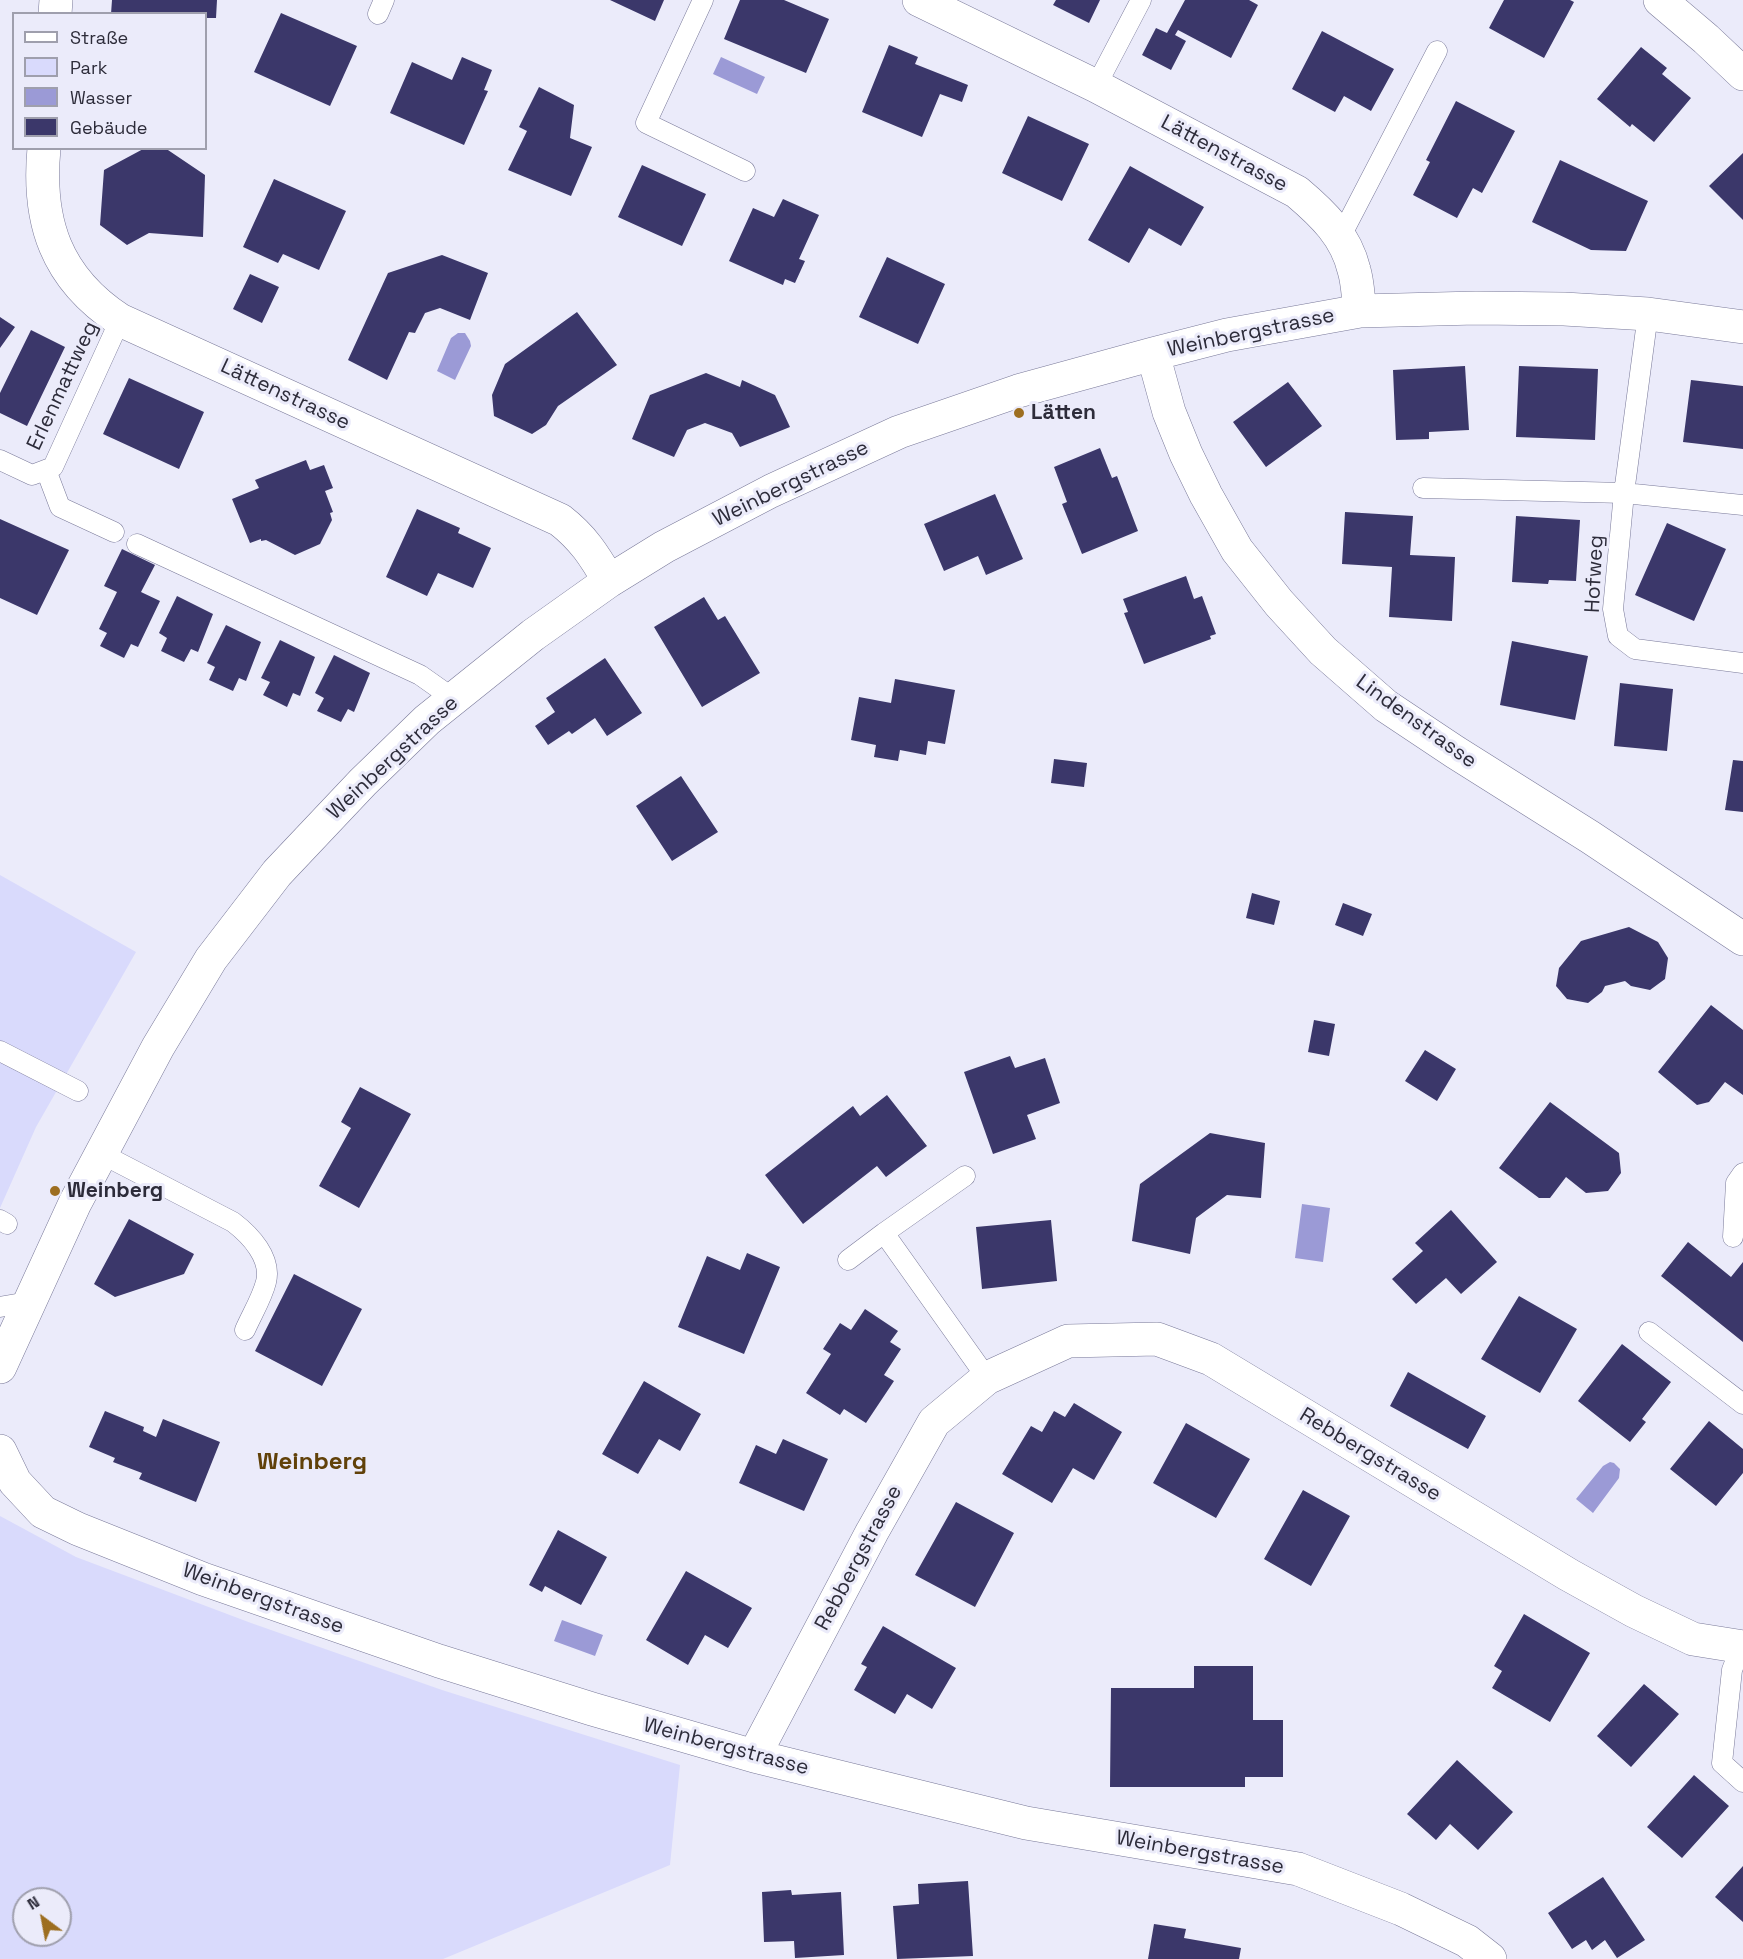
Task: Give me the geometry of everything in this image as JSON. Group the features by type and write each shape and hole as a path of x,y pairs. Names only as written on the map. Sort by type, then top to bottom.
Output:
{"street":[{"name":"Lättenstrasse","path":"919,0 1096,86 1297,192 1320,211 1341,236 1354,269 1360,311"},
{"path":"1660,0 1743,74"},
{"name":"Lättenstrasse","path":"44,150 41,180 46,221 59,254 77,283 99,306 120,320 560,520 578,534 591,550 609,581"},
{"name":"Weinbergstrasse","path":"0,1367 14,1305 158,1047 211,959 277,873 363,782 428,720 533,635 609,581 664,547 771,490 899,432 1018,391 1227,335 1360,311 1476,308 1648,314 1743,327"},
{"name":"Lindenstrasse","path":"1153,354 1169,412 1186,454 1237,550 1279,603 1323,651 1386,706 1743,939"},
{"name":"Rebbergstrasse","path":"754,1756 872,1532 934,1422 987,1378 1068,1341 1157,1339 1211,1359 1569,1575 1634,1611 1693,1639 1742,1647"},
{"name":"Weinbergstrasse","path":"0,1451 15,1482 43,1512 203,1579 439,1661 592,1710 754,1756 1026,1823 1298,1869 1401,1909 1467,1941 1490,1959"}],"lane":[{"path":"703,0 646,123 745,171"},
{"path":"1096,86 1141,0"},
{"path":"1341,236 1437,51"},
{"name":"Hofweg","path":"1648,314 1624,493 1613,609 1618,636 1635,649 1743,663"},
{"name":"Erlenmattweg","path":"0,460 32,475 53,467 120,320"},
{"name":"Erlenmattweg","path":"46,470 60,507 114,532"},
{"path":"1423,488 1624,493 1743,505"},
{"path":"136,544 420,675 454,699"},
{"path":"0,1051 78,1090"},
{"path":"100,1154 233,1222 250,1235 267,1268 266,1281 245,1330"},
{"path":"1733,1237 1736,1183 1743,1173"},
{"path":"848,1260 964,1176"},
{"path":"884,1233 987,1378"},
{"path":"1648,1332 1743,1404"},
{"path":"1742,1647 1732,1670 1722,1763 1743,1782"}],"green space":[{"path":"0,875 136,952 36,1127 0,1208"},
{"path":"0,1516 76,1557 251,1623 442,1690 680,1765 670,1865 443,1959 0,1959"}],"water":[{"path":"721,57 765,77 757,94 713,74"},
{"path":"458,333 465,333 471,346 455,380 437,371 451,338"},
{"path":"1302,1204 1330,1208 1323,1262 1295,1258"},
{"path":"1610,1462 1620,1469 1619,1478 1593,1513 1576,1499 1603,1466"},
{"path":"562,1620 603,1635 595,1656 554,1641"}],"building":[{"path":"112,0 217,0 216,18 207,18 207,12 111,12"},
{"path":"610,0 664,0 655,21"},
{"path":"740,0 784,0 829,19 806,73 724,39"},
{"path":"1056,0 1100,0 1089,23 1053,5"},
{"path":"1185,0 1249,0 1258,5 1231,58 1178,30 1175,35 1186,41 1171,70 1142,55 1156,28 1167,33"},
{"path":"1504,0 1570,0 1574,2 1544,58 1489,28"},
{"path":"281,13 357,46 330,106 254,72"},
{"path":"1322,31 1394,69 1371,111 1344,96 1335,112 1292,89"},
{"path":"889,45 918,57 915,64 968,85 962,102 940,94 922,137 862,112"},
{"path":"1641,47 1667,68 1662,74 1691,98 1654,142 1632,124 1630,127 1597,99"},
{"path":"462,57 492,70 484,90 488,91 464,145 390,113 412,62 452,80"},
{"path":"539,87 574,105 570,138 592,147 571,196 508,170 527,131 519,127"},
{"path":"1456,101 1515,131 1482,193 1473,188 1457,218 1413,195 1430,162 1426,160"},
{"path":"1028,116 1089,144 1062,201 1002,173"},
{"path":"141,150 168,150 205,175 203,237 149,233 127,245 100,225 104,170"},
{"path":"1743,153 1743,220 1709,186"},
{"path":"1560,160 1648,201 1626,251 1591,250 1532,222"},
{"path":"642,165 706,194 682,246 618,217"},
{"path":"1130,166 1204,207 1181,246 1149,228 1129,263 1088,240"},
{"path":"274,179 346,211 319,270 283,254 278,263 243,247"},
{"path":"783,199 819,215 799,259 805,261 795,283 785,279 783,285 729,261 753,208 774,217"},
{"path":"442,255 488,273 470,320 440,308 425,313 415,333 409,332 387,380 348,360 388,273"},
{"path":"887,257 945,284 918,344 859,317"},
{"path":"250,274 279,287 262,323 233,309"},
{"path":"577,312 617,365 558,406 546,425 532,434 494,416 492,395 505,364"},
{"path":"0,317 15,327 0,348"},
{"path":"31,330 65,347 27,426 0,413 0,393"},
{"path":"1465,366 1469,430 1429,432 1429,439 1396,440 1393,370"},
{"path":"1519,366 1598,369 1595,440 1516,437"},
{"path":"706,373 740,387 742,380 775,395 790,427 740,447 732,433 705,423 687,430 674,457 632,439 650,395"},
{"path":"129,378 204,412 179,469 103,434"},
{"path":"1691,380 1743,386 1743,449 1683,442"},
{"path":"1288,382 1322,426 1266,467 1233,422"},
{"path":"1100,448 1112,478 1117,476 1138,531 1082,554 1062,504 1067,502 1054,467"},
{"path":"306,460 310,470 324,465 333,488 325,491 333,512 330,513 332,520 320,544 295,555 266,540 261,541 261,539 250,543 232,499 259,488 255,480"},
{"path":"995,494 1023,559 986,575 978,556 944,571 924,524"},
{"path":"417,509 460,528 458,533 491,548 473,588 438,573 427,596 386,577"},
{"path":"1345,512 1413,516 1410,555 1455,557 1452,621 1389,617 1392,567 1342,564"},
{"path":"1516,516 1580,520 1576,581 1549,580 1548,584 1512,582"},
{"path":"0,519 69,550 37,615 0,598"},
{"path":"1667,523 1726,549 1694,621 1635,595"},
{"path":"122,549 155,565 141,592 160,601 138,647 131,644 124,658 100,646 107,633 99,629 117,592 104,586"},
{"path":"1186,576 1194,599 1202,596 1216,634 1210,636 1211,639 1144,664 1124,613 1128,612 1123,599"},
{"path":"177,596 213,614 198,652 191,649 184,662 161,651 167,638 159,633"},
{"path":"704,597 718,620 725,616 760,673 702,707 654,627"},
{"path":"226,625 261,642 246,681 239,678 233,691 209,680 215,667 207,663"},
{"path":"280,640 315,657 300,696 293,693 287,707 263,695 270,682 261,678"},
{"path":"1512,641 1588,656 1575,720 1500,705"},
{"path":"334,655 370,673 354,712 348,709 341,722 317,711 324,698 315,693"},
{"path":"605,658 642,713 607,736 595,718 572,734 569,731 548,745 535,726 555,712 546,698"},
{"path":"895,679 955,690 945,744 928,741 926,755 900,750 898,761 874,757 876,745 851,740 859,697 891,703"},
{"path":"1620,683 1673,689 1667,751 1614,746"},
{"path":"1054,759 1087,763 1084,787 1051,783"},
{"path":"1733,760 1743,761 1743,812 1725,810"},
{"path":"681,776 718,832 672,861 636,806"},
{"path":"1252,893 1280,901 1274,925 1246,918"},
{"path":"1343,903 1372,914 1363,936 1335,925"},
{"path":"1629,927 1658,942 1668,958 1665,979 1650,990 1631,986 1625,981 1605,986 1602,992 1588,1003 1567,999 1556,986 1559,968 1581,941"},
{"path":"1711,1005 1743,1030 1743,1095 1725,1082 1709,1102 1697,1105 1658,1072"},
{"path":"1314,1020 1335,1024 1329,1056 1308,1052"},
{"path":"1425,1050 1456,1069 1437,1101 1405,1081"},
{"path":"1010,1056 1015,1068 1045,1058 1060,1103 1027,1115 1036,1139 993,1154 964,1072"},
{"path":"360,1087 411,1114 359,1208 319,1186 351,1128 341,1122"},
{"path":"887,1095 927,1146 886,1177 877,1166 803,1224 765,1175 853,1106 860,1116"},
{"path":"1550,1102 1619,1153 1621,1173 1608,1191 1586,1193 1566,1177 1550,1198 1539,1198 1499,1168"},
{"path":"1210,1133 1265,1143 1261,1198 1227,1195 1196,1218 1190,1254 1132,1241 1140,1184"},
{"path":"1451,1210 1497,1262 1461,1294 1446,1278 1416,1304 1392,1279 1423,1251 1415,1243"},
{"path":"129,1219 194,1254 184,1274 115,1297 94,1284"},
{"path":"1051,1220 1057,1281 982,1289 976,1227"},
{"path":"1688,1242 1731,1277 1743,1262 1743,1342 1661,1276"},
{"path":"747,1253 780,1267 744,1354 678,1327 707,1256 740,1270"},
{"path":"294,1274 362,1309 322,1386 255,1351"},
{"path":"1519,1296 1577,1329 1540,1393 1481,1359"},
{"path":"865,1309 898,1331 890,1342 901,1349 884,1375 894,1381 866,1423 844,1409 840,1415 806,1393 831,1354 823,1349 840,1323 851,1330"},
{"path":"1622,1344 1671,1382 1642,1419 1646,1422 1630,1442 1578,1401"},
{"path":"1408,1372 1486,1416 1468,1449 1390,1406"},
{"path":"644,1381 701,1414 680,1451 659,1439 638,1474 602,1454"},
{"path":"1074,1403 1122,1432 1094,1480 1073,1468 1052,1503 1002,1474 1031,1426 1042,1432 1054,1411 1065,1417"},
{"path":"105,1411 144,1427 143,1431 156,1437 163,1419 220,1442 196,1502 139,1479 142,1473 113,1462 115,1458 89,1447"},
{"path":"1709,1421 1743,1449 1743,1473 1716,1506 1670,1469"},
{"path":"1186,1423 1250,1459 1216,1518 1153,1483"},
{"path":"783,1439 828,1459 804,1511 739,1483 756,1445 776,1454"},
{"path":"1303,1490 1350,1516 1311,1586 1264,1559"},
{"path":"956,1502 1014,1533 975,1607 915,1575"},
{"path":"558,1530 607,1557 581,1605 545,1586 542,1592 529,1585"},
{"path":"686,1571 752,1608 728,1648 705,1635 688,1665 646,1640"},
{"path":"1524,1614 1590,1653 1550,1722 1492,1688 1502,1671 1494,1666"},
{"path":"883,1626 956,1668 932,1709 907,1694 895,1714 854,1690 867,1667 861,1664"},
{"path":"1194,1666 1253,1666 1253,1720 1283,1720 1283,1777 1245,1777 1245,1787 1110,1787 1111,1688 1194,1688"},
{"path":"1644,1684 1679,1714 1631,1767 1597,1736"},
{"path":"1457,1760 1513,1812 1478,1850 1450,1824 1436,1840 1407,1814"},
{"path":"1694,1775 1729,1806 1682,1858 1647,1827"},
{"path":"1743,1866 1743,1922 1715,1897"},
{"path":"1603,1877 1645,1940 1617,1958 1605,1940 1592,1950 1586,1940 1572,1949 1548,1913"},
{"path":"968,1881 973,1956 897,1959 893,1906 919,1904 918,1884"},
{"path":"791,1890 792,1895 841,1892 844,1955 795,1958 794,1941 764,1942 762,1892"},
{"path":"1154,1924 1186,1929 1184,1938 1241,1948 1239,1959 1148,1959"}],"place":[{"name":"Lätten","path":"1019,413"},
{"name":"Weinberg","path":"55,1191"}],"district":[{"name":"Weinberg","path":"312,1462"}]}
